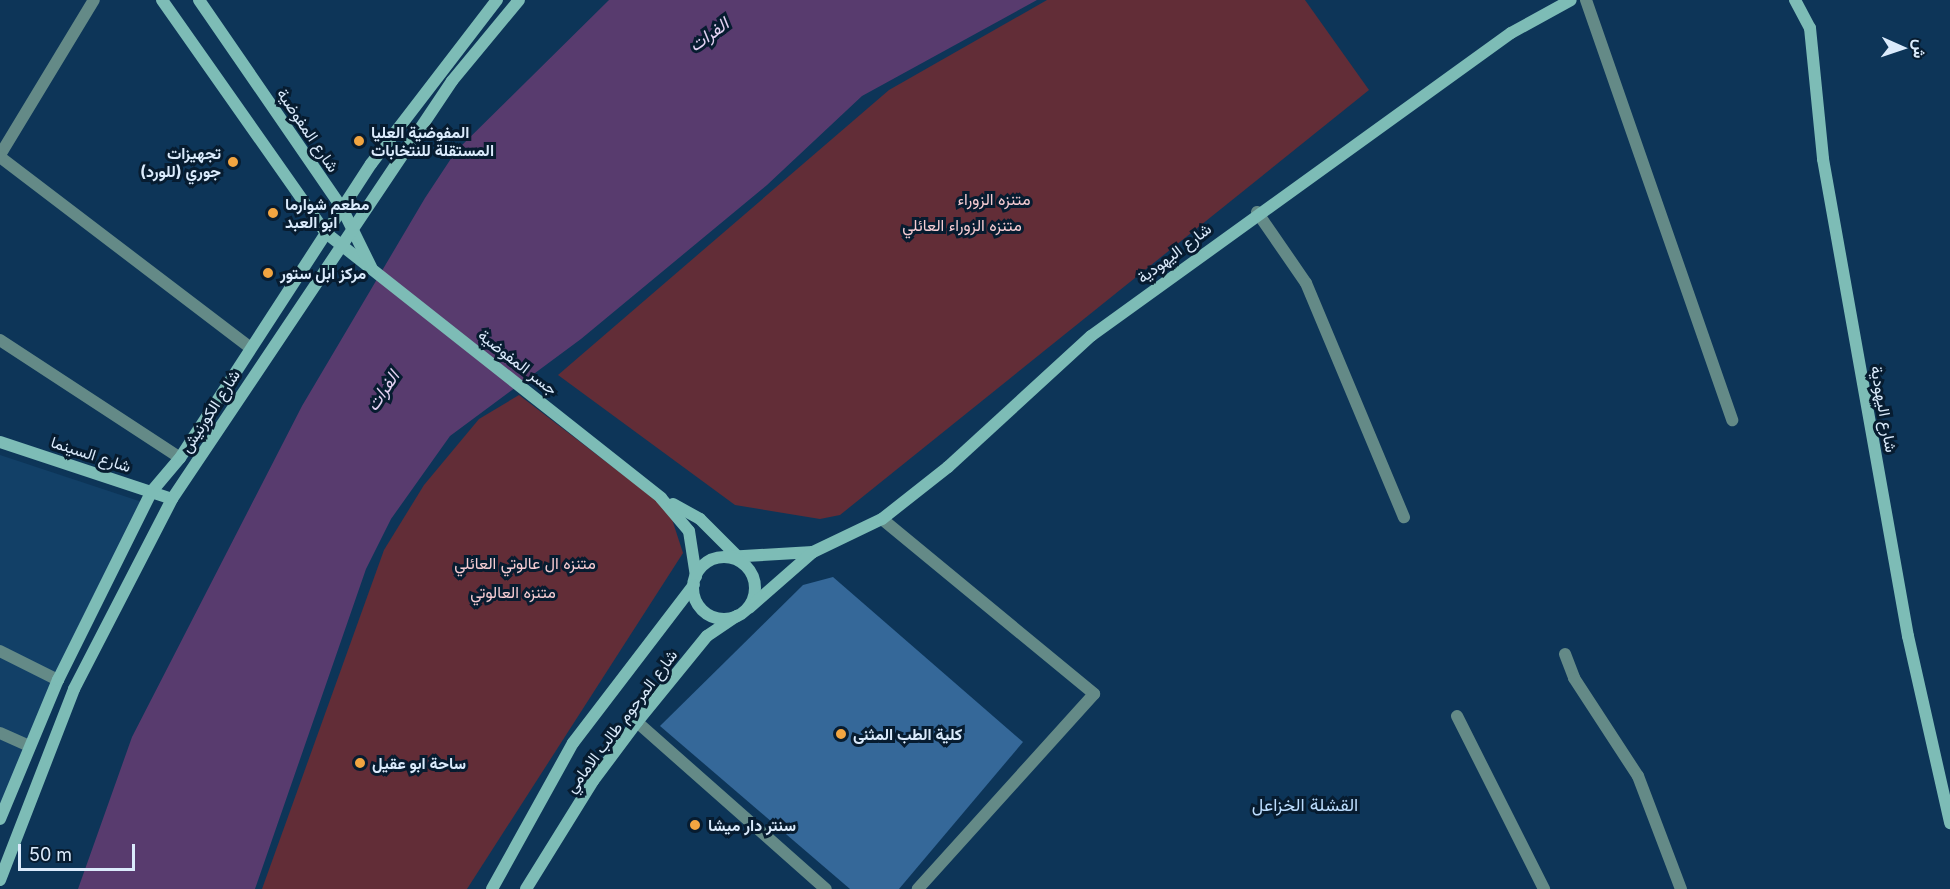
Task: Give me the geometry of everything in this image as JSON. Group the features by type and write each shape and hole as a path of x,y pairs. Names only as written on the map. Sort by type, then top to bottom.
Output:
{"street":[{"path":"94,0 0,156 251,348"},
{"path":"162,0 326,233 341,249 371,267"},
{"name":"شارع المفوضية","path":"199,0 342,208 354,228 371,267"},
{"name":"شارع الكورنيش","path":"0,819 58,680 152,491 180,458 342,208 426,88 497,0"},
{"name":"شارع الكورنيش","path":"0,880 62,715 172,499 452,81 519,0"},
{"name":"شارع اليهودية","path":"813,552 882,519 948,467 1091,336 1257,212 1510,33 1571,0"},
{"path":"1587,0 1732,420"},
{"name":"شارع اليهودية","path":"1795,0 1810,28 1823,159 1908,636 1950,823"},
{"path":"1257,212 1306,283 1404,517"},
{"name":"جسر المفوضية","path":"371,267 661,498"},
{"path":"0,340 180,458"},
{"name":"شارع السينما","path":"0,442 172,499"},
{"path":"661,498 700,519 736,559 755,592 742,613 707,613 695,581 689,531 661,498"},
{"path":"882,519 1094,694 918,889"},
{"path":"492,889 520,846 573,743 708,562 813,552"},
{"name":"شارع المرحوم طالب الامامي","path":"526,889 593,781 637,722 707,636 742,613 813,552"},
{"path":"0,651 58,680"},
{"path":"1566,654 1574,678 1638,776 1682,889"},
{"path":"1457,716 1544,889"},
{"path":"637,722 826,889"},
{"path":"0,733 29,746"}],"shaded area":[{"path":"0,455 142,502 0,808"}],"green space":[{"name":"متنزه الزوراء العائلي","path":"1047,0 1305,0 1369,90 840,515 820,519 735,505 558,375 889,90"},
{"name":"متنزه ال عالوتي العائلي","path":"519,395 669,510 683,553 467,889 262,889 384,550 424,485 479,419"}],"water":[{"name":"الفرات","path":"609,0 1037,0 862,96 767,185 581,339 450,436 391,519 366,569 255,889 78,889 132,737 302,406 425,198 456,151"}],"building":[{"name":"كلية الطب المثنى","path":"833,577 1023,742 899,889 850,889 660,726 803,585"}],"place":[{"name":"المفوضية العليا المستقلة للنتخابات","path":"359,141"},
{"name":"تجهيزات جوري (للورد)","path":"233,162"},
{"name":"مطعم شوارما ابو العبد","path":"273,213"},
{"name":"مركز ابل ستور","path":"268,273"},
{"name":"كلية الطب المثنى","path":"841,734"},
{"name":"ساحة ابو عقيل","path":"360,763"},
{"name":"سنتر دار ميشا","path":"695,825"}],"district":[{"name":"القشلة الخزاعل","path":"1305,805"}],"park label":[{"name":"متنزه الزوراء","path":"994,199"},
{"name":"متنزه العالوتي","path":"513,592"}]}
